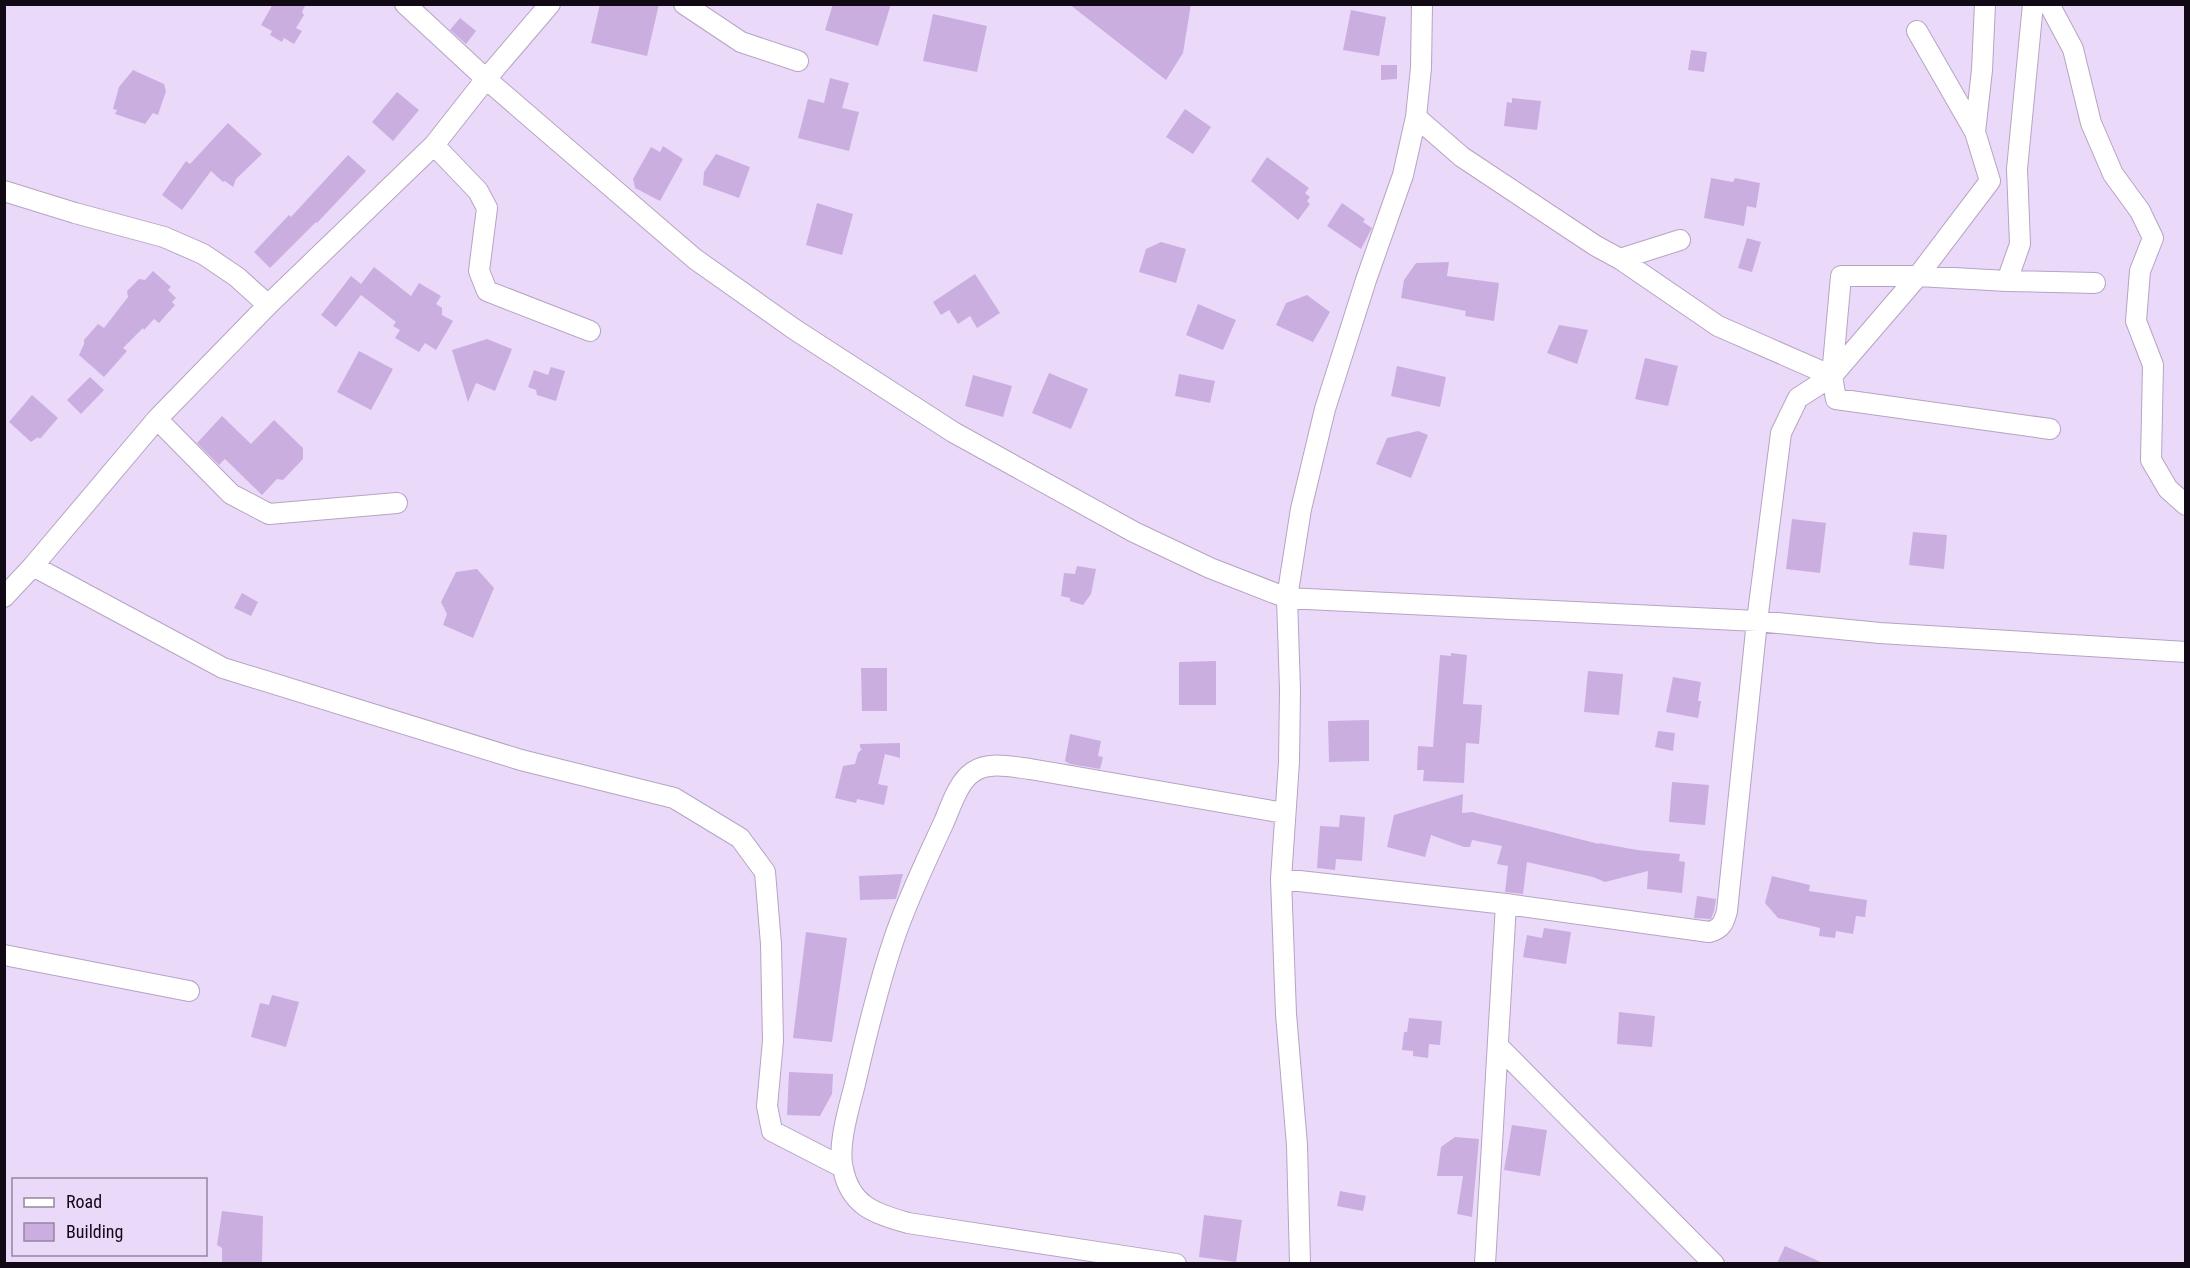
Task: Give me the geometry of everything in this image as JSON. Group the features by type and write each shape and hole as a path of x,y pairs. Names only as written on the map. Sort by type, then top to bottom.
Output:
{"street":[{"path":"405,4 486,79 695,259 794,329 953,432 1134,532 1210,568 1287,598 1757,621 1880,633 2186,652"},
{"path":"684,4 741,42 798,61"},
{"path":"1300,1263 1297,1145 1286,1014 1281,879 1290,690 1287,598 1301,509 1325,409 1362,290 1403,175 1416,117 1422,68 1422,4"},
{"path":"1975,132 1982,70 1985,4"},
{"path":"2007,281 2020,244 2017,169 2033,4"},
{"path":"2049,4 2073,49 2091,123 2104,154 2113,174 2140,211 2153,238 2140,271 2136,321 2153,365 2151,460 2168,489 2186,505"},
{"path":"4,597 157,419 268,305 434,145 486,79 550,5"},
{"path":"1281,879 1506,904 1709,932 1722,926 1726,911 1757,621 1781,433 1798,398 1832,376 1918,276 1990,181 1975,132 1917,31"},
{"path":"1416,117 1462,158 1596,246 1620,259 1718,326 1832,376"},
{"path":"434,145 478,191 487,208 479,271 487,291 590,331"},
{"path":"4,191 174,241 203,254 237,278 268,305"},
{"path":"1620,259 1680,240"},
{"path":"2050,429 1836,399 1832,376 1841,276 1918,276 2095,283"},
{"path":"157,419 231,494 269,514 397,503"},
{"path":"33,566 223,668 521,760 674,798 740,838 765,872 771,944 773,1041 767,1106 772,1131 842,1167"},
{"path":"1176,1263 908,1223 876,1213 861,1204 853,1195 842,1167 844,1131 863,1049 894,939 929,854 962,783 971,773 981,767 997,765 1030,769 1284,813"},
{"path":"1485,1263 1506,904"},
{"path":"4,955 189,991"},
{"path":"1499,1047 1714,1263"}],"building":[{"path":"273,4 306,4 302,12 304,15 296,28 302,31 294,44 284,38 282,42 270,35 272,31 261,25"},
{"path":"600,4 659,4 647,56 591,43"},
{"path":"833,4 891,4 878,46 825,30"},
{"path":"1069,4 1191,4 1183,53 1166,80"},
{"path":"1351,10 1386,17 1379,56 1343,50"},
{"path":"933,14 987,26 977,72 923,61"},
{"path":"460,18 476,31 466,44 450,30"},
{"path":"1691,50 1707,52 1704,72 1688,70"},
{"path":"1381,65 1397,65 1397,79 1381,80"},
{"path":"133,70 164,84 166,91 158,115 153,113 145,124 115,114 117,110 113,109 119,87"},
{"path":"830,78 849,83 842,108 859,112 849,151 798,138 808,99 824,103"},
{"path":"397,92 419,110 393,141 372,122"},
{"path":"1512,98 1541,101 1537,130 1504,126 1507,102 1512,103"},
{"path":"1185,109 1211,127 1193,154 1166,137"},
{"path":"228,123 262,154 236,179 233,187 223,182 211,171 182,210 162,195 186,161 190,164"},
{"path":"663,146 683,159 660,201 635,188 633,179 651,147 660,152"},
{"path":"716,154 750,167 739,198 703,185 704,172"},
{"path":"348,155 366,171 270,268 254,252 289,215 291,217"},
{"path":"1267,157 1309,188 1305,193 1310,197 1307,201 1310,204 1298,220 1251,181"},
{"path":"1711,178 1733,182 1735,178 1760,183 1756,208 1747,206 1744,226 1704,218"},
{"path":"817,203 853,214 842,255 806,245"},
{"path":"1342,203 1365,219 1363,222 1372,228 1361,249 1327,226"},
{"path":"1747,238 1761,242 1752,272 1738,268"},
{"path":"1161,242 1186,249 1176,283 1139,272 1146,249"},
{"path":"1449,262 1447,276 1499,283 1494,321 1465,316 1466,311 1401,298 1404,280 1416,263"},
{"path":"374,267 411,296 419,283 441,296 436,304 442,308 442,315 453,321 436,350 425,343 419,352 395,338 400,330 393,326 396,322 361,295 336,327 321,315 351,276 361,284"},
{"path":"153,271 171,287 168,290 176,298 172,302 175,305 159,323 154,319 123,348 127,351 104,377 79,355 84,340 98,324 104,328 128,297 127,291 139,279 145,280"},
{"path":"975,274 1000,313 977,328 970,316 958,324 949,310 941,315 933,302"},
{"path":"1307,295 1330,312 1313,342 1276,325 1286,303"},
{"path":"1198,304 1236,320 1223,350 1186,335"},
{"path":"1559,325 1588,330 1577,364 1547,353"},
{"path":"487,339 512,349 495,391 476,383 468,402 452,350"},
{"path":"359,351 393,369 371,410 337,392"},
{"path":"1645,358 1678,366 1668,406 1635,399"},
{"path":"1397,366 1446,377 1440,407 1391,396"},
{"path":"551,367 565,371 556,401 537,395 536,390 528,387 534,370 548,375"},
{"path":"1049,373 1088,389 1071,429 1032,413"},
{"path":"1179,374 1215,381 1210,403 1175,396"},
{"path":"973,375 1012,386 1003,417 965,406"},
{"path":"90,377 104,390 81,414 67,400"},
{"path":"32,395 58,418 40,439 38,437 31,442 9,422"},
{"path":"222,416 251,444 274,420 303,448 303,459 283,480 277,479 262,495 225,459 219,465 197,443"},
{"path":"1418,431 1428,435 1411,478 1376,464 1387,438"},
{"path":"1792,519 1826,523 1820,573 1786,569"},
{"path":"1913,532 1947,535 1944,569 1909,565"},
{"path":"1077,566 1096,569 1091,594 1083,605 1061,596 1064,573 1075,574"},
{"path":"477,569 494,588 473,638 443,625 447,614 441,602 456,572"},
{"path":"242,593 258,602 251,616 234,608"},
{"path":"1451,653 1467,655 1463,704 1482,705 1479,744 1466,743 1464,783 1423,781 1424,770 1417,770 1418,746 1433,747 1440,655 1451,656"},
{"path":"1216,661 1216,705 1179,705 1179,662"},
{"path":"861,668 887,668 887,711 862,711"},
{"path":"1588,671 1623,674 1619,715 1584,712"},
{"path":"1673,677 1701,682 1698,718 1666,712"},
{"path":"1369,720 1369,761 1329,762 1328,721"},
{"path":"1658,731 1675,733 1673,751 1655,747"},
{"path":"1070,734 1101,741 1098,756 1103,757 1100,769 1070,764 1065,761"},
{"path":"900,743 900,758 885,754 878,784 888,786 884,805 857,799 856,803 835,798 843,766 855,764 858,753 862,749 860,744"},
{"path":"1672,782 1709,785 1705,825 1669,822"},
{"path":"1463,794 1462,813 1472,812 1599,844 1680,854 1679,861 1685,862 1682,893 1647,889 1648,871 1605,882 1593,877 1527,862 1523,894 1505,892 1508,866 1497,864 1502,846 1472,840 1470,847 1464,847 1431,835 1425,857 1387,847 1394,815"},
{"path":"1340,815 1365,817 1362,861 1336,859 1335,870 1317,868 1320,826 1339,827"},
{"path":"903,874 896,899 860,900 859,876"},
{"path":"1772,876 1810,885 1809,891 1867,900 1865,917 1856,916 1853,934 1836,931 1835,938 1819,936 1820,928 1778,918 1765,903"},
{"path":"1697,896 1716,899 1711,919 1694,918"},
{"path":"1544,928 1571,932 1566,964 1523,957 1527,935 1542,938"},
{"path":"806,932 847,938 832,1042 793,1038"},
{"path":"272,995 299,1002 286,1047 251,1037 260,1003 269,1005"},
{"path":"1619,1012 1655,1016 1652,1047 1617,1044"},
{"path":"1409,1018 1442,1021 1440,1045 1429,1044 1428,1058 1413,1056 1413,1051 1402,1050 1404,1032 1407,1032"},
{"path":"789,1072 833,1074 832,1094 820,1116 787,1115"},
{"path":"1512,1125 1547,1130 1540,1176 1504,1170"},
{"path":"1455,1137 1479,1139 1472,1217 1457,1214 1463,1176 1437,1176 1441,1147"},
{"path":"1340,1191 1366,1196 1363,1211 1337,1206"},
{"path":"222,1211 263,1216 262,1263 222,1262 222,1248 217,1245"},
{"path":"1204,1215 1242,1220 1236,1262 1199,1257"},
{"path":"1785,1246 1823,1263 1777,1263"}]}
